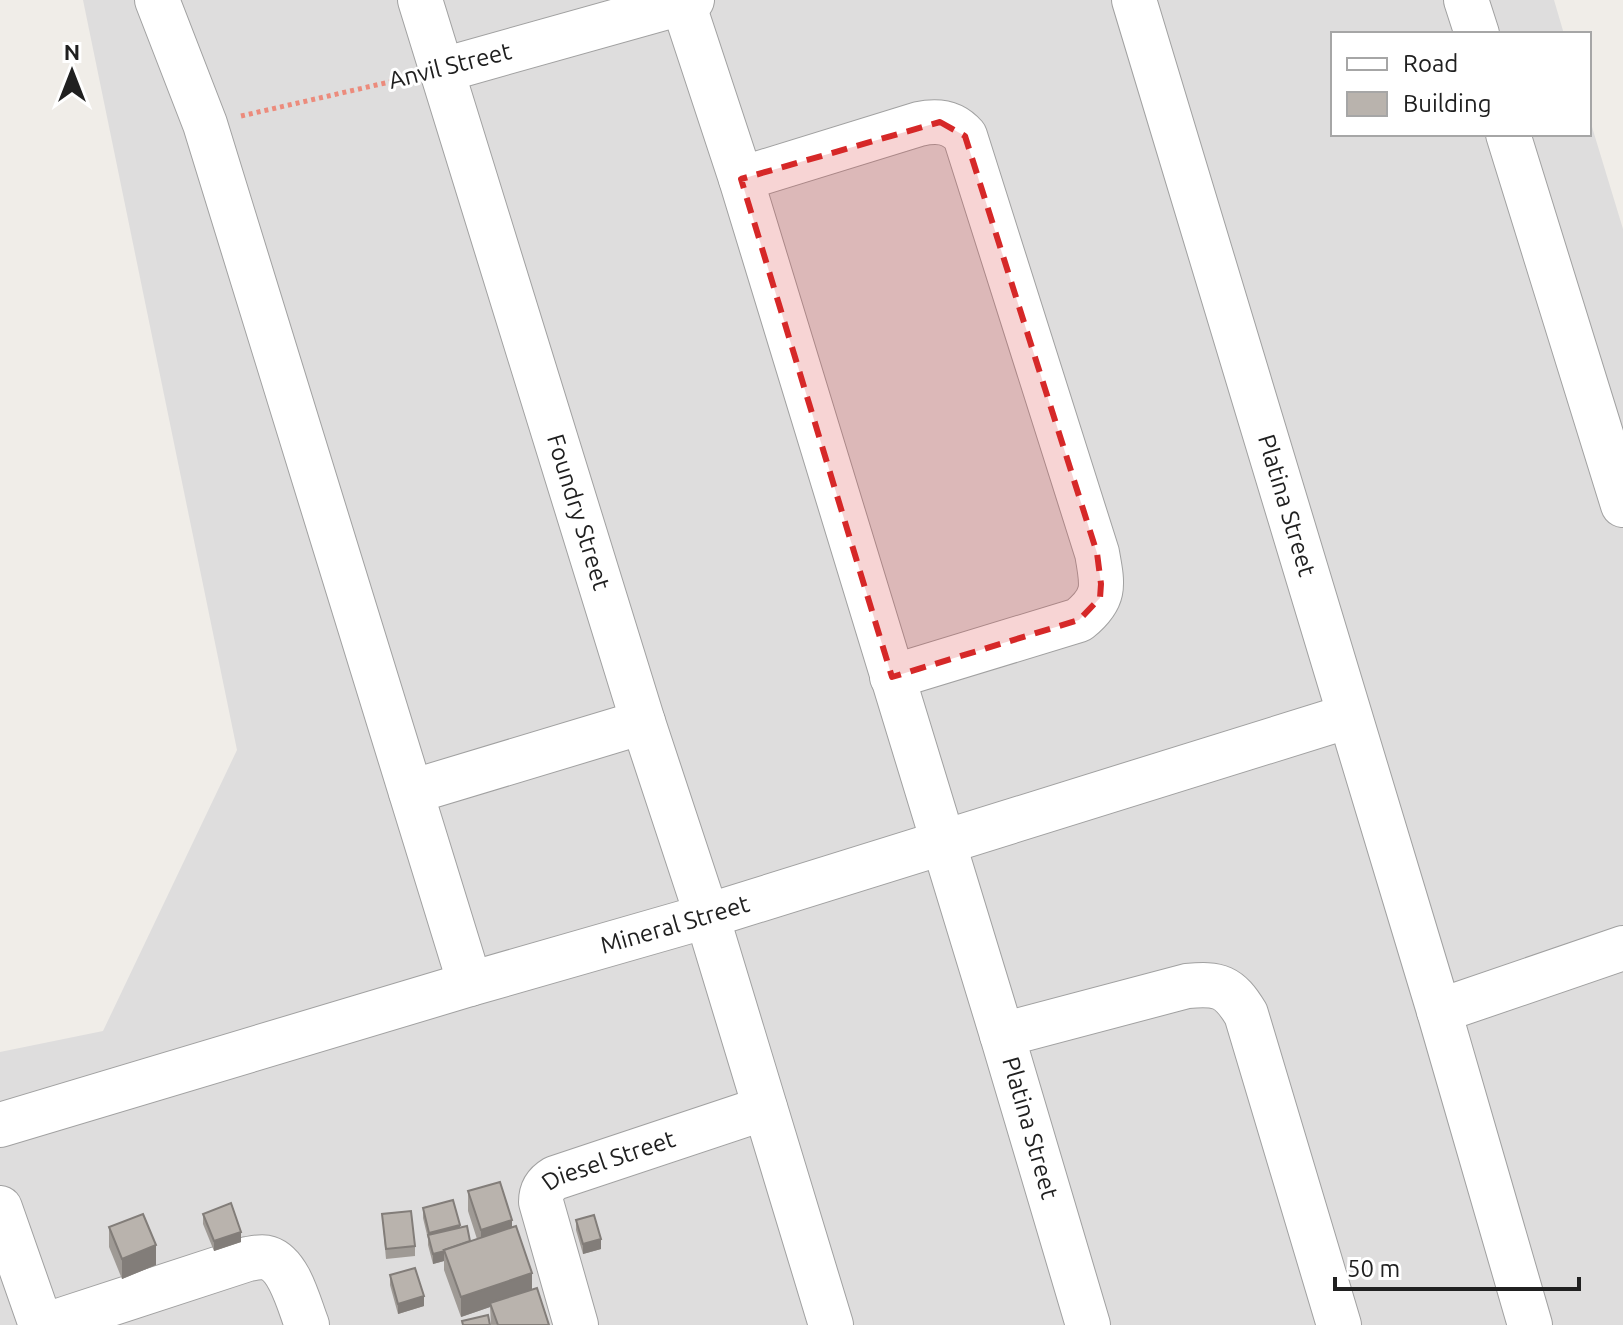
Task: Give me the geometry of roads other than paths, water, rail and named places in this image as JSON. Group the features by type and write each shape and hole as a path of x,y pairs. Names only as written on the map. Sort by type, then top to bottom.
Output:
{"street":[{"path":"157,0 205,124 470,984"},
{"name":"Foundry Street","path":"420,0 643,722 707,916"},
{"name":"Platina Street","path":"1134,0 1439,1011 1530,1325"},
{"path":"1466,0 1476,32"},
{"path":"686,1 1002,1035"},
{"name":"Anvil Street","path":"443,70 686,1"},
{"path":"741,179 919,124 940,122 961,131 1097,553 1101,573 1100,598 1079,620 892,677"},
{"path":"1509,136 1623,505"},
{"name":"Mineral Street","path":"0,1125 707,916 1349,716"},
{"path":"411,792 643,722"},
{"path":"707,916 831,1325"},
{"path":"1439,1011 1623,948"},
{"name":"Platina Street","path":"1088,1325 1002,1035 1187,986 1209,984 1223,988 1236,998 1246,1014 1339,1325"},
{"name":"Diesel Street","path":"576,1325 541,1202 548,1182 765,1108"},
{"path":"0,1208 44,1325 258,1257 267,1258 283,1268 307,1325"}]}
